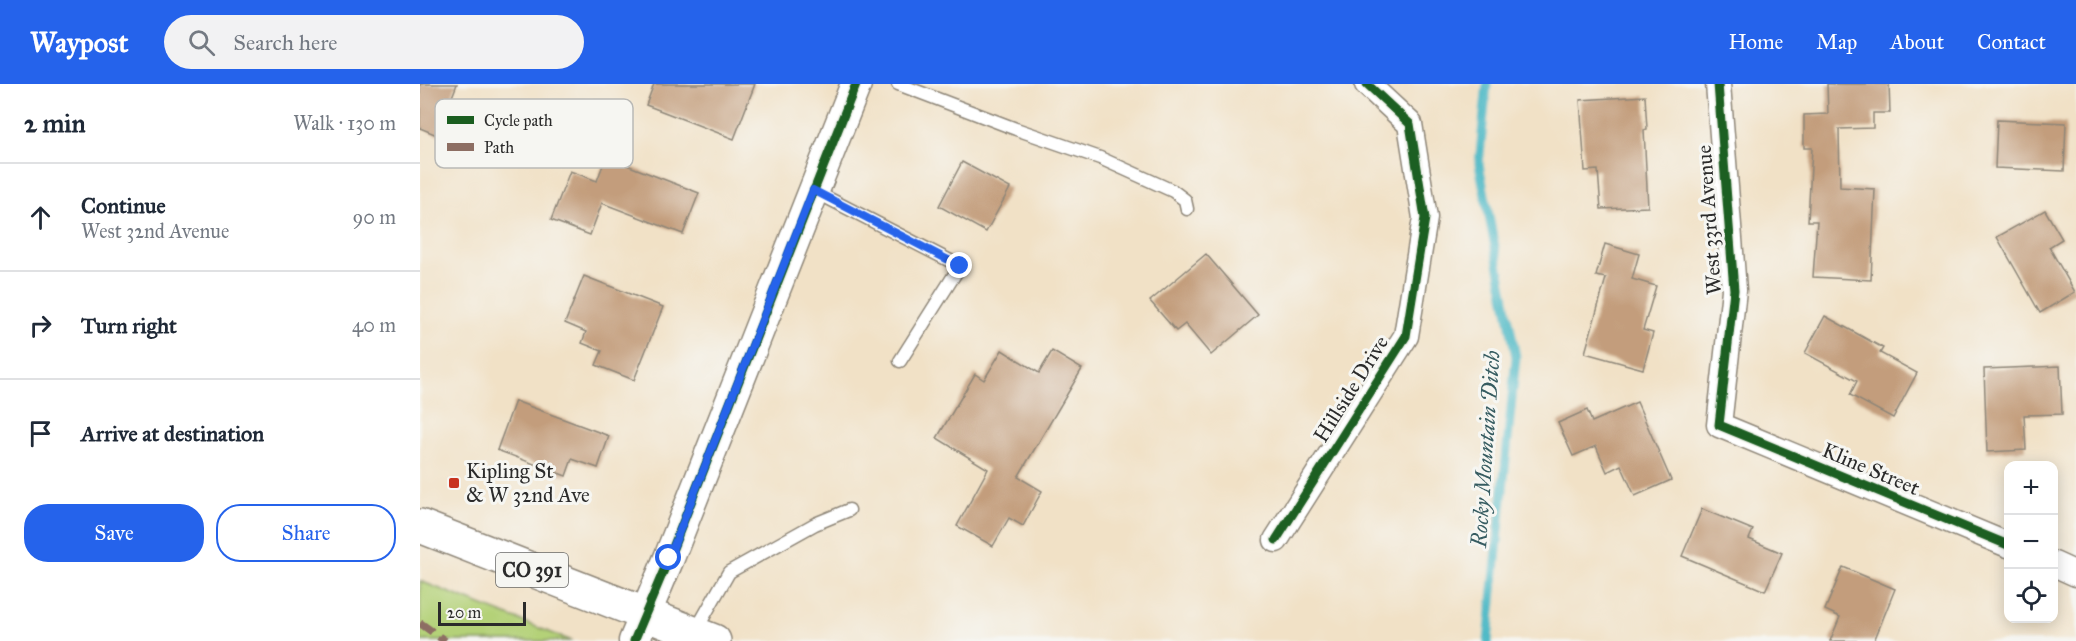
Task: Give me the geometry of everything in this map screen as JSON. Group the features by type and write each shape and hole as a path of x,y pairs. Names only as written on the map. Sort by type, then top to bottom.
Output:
{"main road":[{"name":"CO 391","path":"420,526 639,628 704,637"}],"street":[{"path":"639,628 856,84"},
{"name":"Hillside Drive","path":"1276,540 1406,336 1425,218 1410,124 1367,84"},
{"name":"West 33rd Avenue","path":"1718,84 1734,290 1719,425"},
{"name":"Kline Street","path":"1719,425 2004,543"},
{"path":"2058,566 2076,573"}],"lane":[{"path":"898,84 1100,158 1173,191 1185,200 1187,209"},
{"path":"813,190 960,266 900,361"},
{"path":"704,637 729,572 814,524 849,510"}],"green space":[{"path":"420,581 572,641 420,641"}],"building":[{"path":"420,84 457,84 452,97 457,99 435,99 435,134 420,128"},
{"path":"654,84 755,84 734,139 646,105"},
{"path":"1827,84 1889,84 1890,113 1873,113 1873,128 1839,129 1840,187 1875,189 1871,280 1813,277 1817,221 1808,221 1812,148 1804,148 1804,115 1828,114"},
{"path":"1645,96 1647,129 1644,130 1648,207 1601,209 1598,170 1585,171 1580,100"},
{"path":"1997,120 2066,123 2064,171 1995,168"},
{"path":"962,162 1010,188 986,232 939,206"},
{"path":"633,167 699,193 683,234 602,203 590,235 551,220 570,171 597,181 602,168"},
{"path":"2045,210 2062,239 2049,247 2075,292 2040,313 1997,237"},
{"path":"1605,244 1639,254 1632,279 1656,286 1643,330 1653,333 1643,369 1585,353 1606,278 1596,276"},
{"path":"1206,254 1258,315 1211,355 1185,324 1176,331 1150,301"},
{"path":"584,276 663,307 634,380 596,365 602,351 582,343 586,332 565,323"},
{"path":"1825,316 1883,348 1880,353 1917,373 1893,418 1850,395 1857,381 1805,353"},
{"path":"1002,350 1039,373 1052,351 1082,369 1018,477 1042,491 1023,526 1009,518 993,546 957,526 988,469 937,438 975,374 984,380"},
{"path":"2060,366 2062,414 2024,415 2026,450 1987,452 1984,369"},
{"path":"515,401 609,436 598,468 572,459 566,476 497,450"},
{"path":"1637,402 1671,480 1635,496 1621,465 1607,472 1596,446 1573,456 1558,423 1587,410 1592,422"},
{"path":"1702,509 1753,530 1749,539 1782,553 1765,591 1682,556"},
{"path":"1843,567 1895,589 1874,641 1830,641 1840,617 1825,610"}],"waterway":[{"name":"Rocky Mountain Ditch","path":"1487,84 1479,164 1516,357 1488,641"}],"marked path":[{"path":"420,623 445,641"}],"cycle path":[{"path":"634,641 856,84"},
{"path":"1276,540 1406,336 1425,218 1410,124 1367,84"},
{"path":"1718,84 1734,290 1719,425 2004,543"}],"place":[{"name":"Kipling St & W 32nd Ave","path":"454,483"}],"route":[{"path":"669,558 813,190 960,266"}]}
